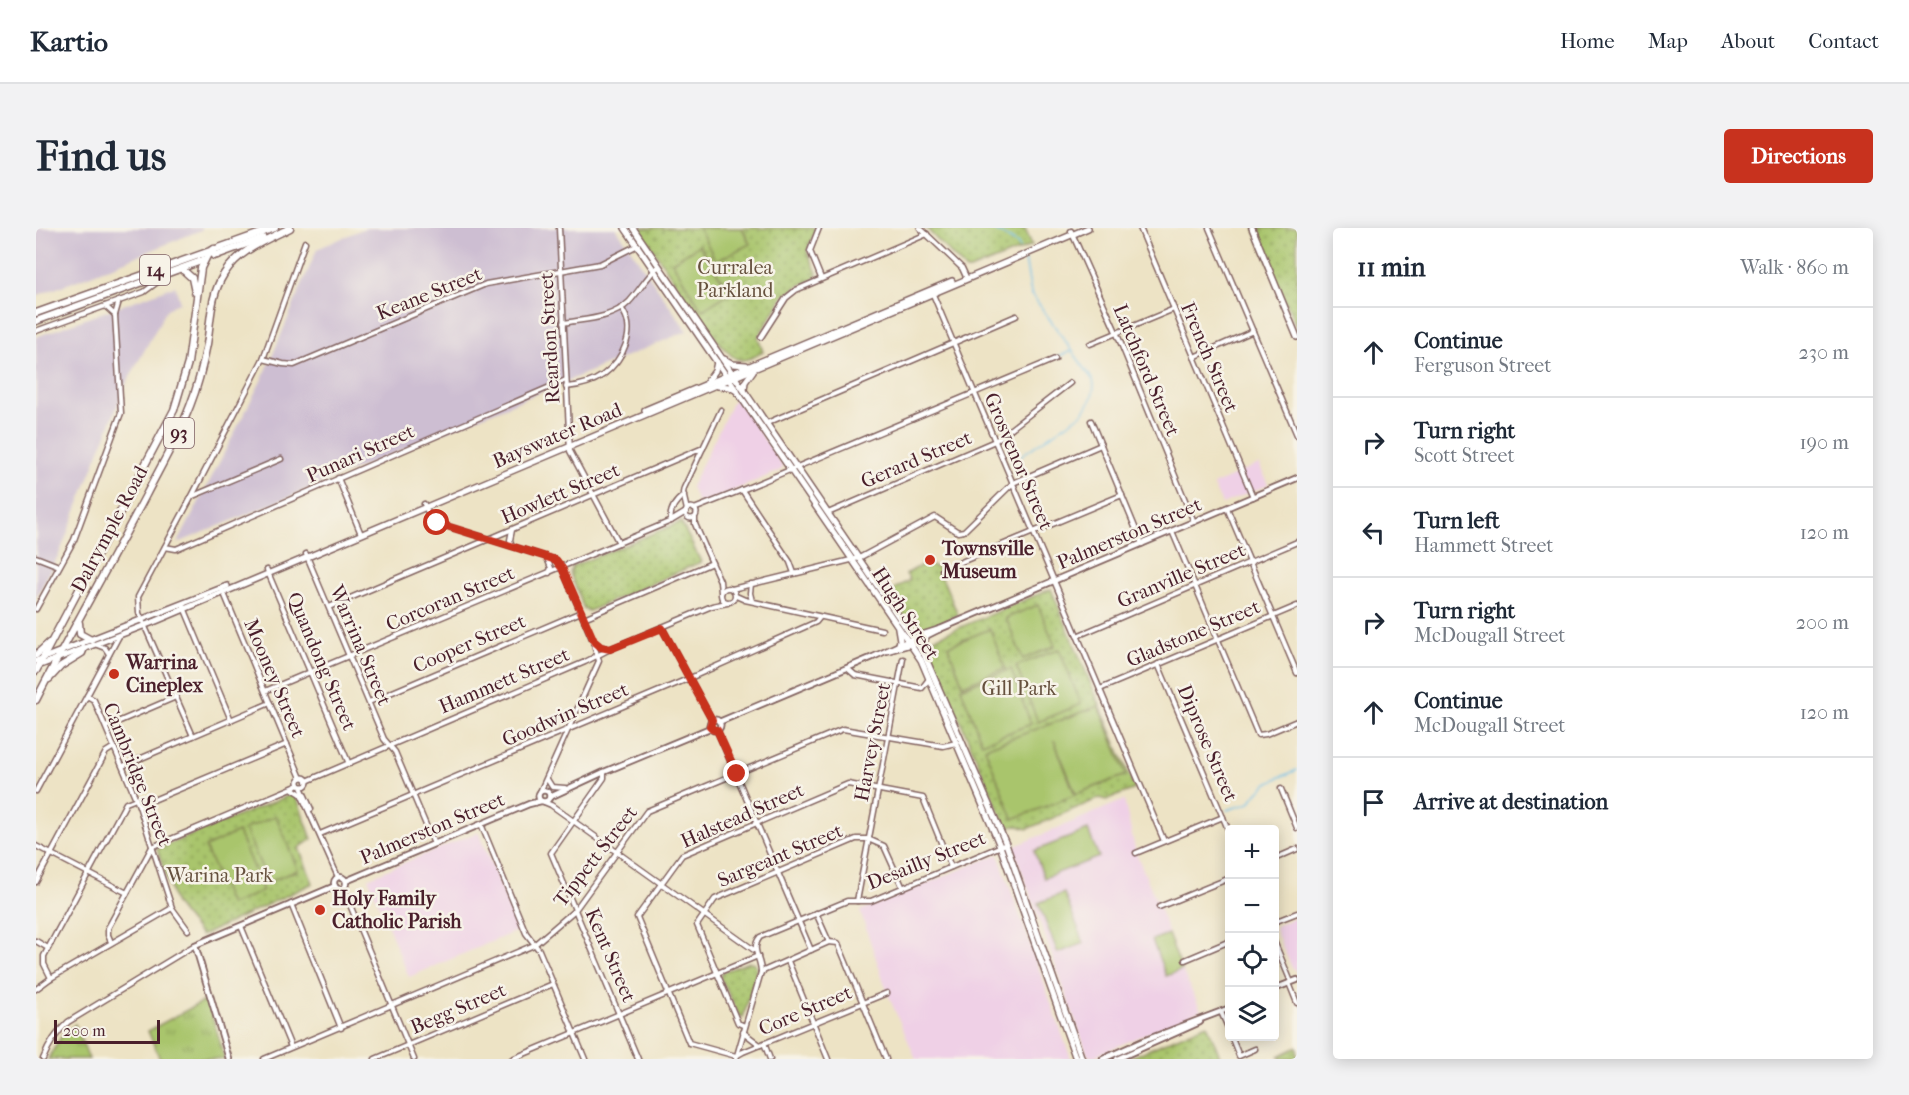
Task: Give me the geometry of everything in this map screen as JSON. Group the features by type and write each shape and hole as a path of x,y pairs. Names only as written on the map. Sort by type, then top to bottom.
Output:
{"main road":[{"path":"254,235 268,228"},
{"name":"14","path":"215,252 275,228"},
{"name":"14","path":"36,313 290,228"},
{"name":"Dalrymple Road","path":"37,666 61,651 156,477 190,405 200,374 207,343 212,301 219,282 231,265 245,252 290,228"},
{"name":"Hugh Street","path":"625,228 637,246 657,268"},
{"name":"Hugh Street","path":"633,228 657,268 794,468 897,625 927,659 1003,845 1082,1059"},
{"name":"Bayswater Road","path":"1072,233 1078,228"},
{"name":"Bayswater Road","path":"37,666 50,657 84,648 184,607 706,384 731,376 1088,228"},
{"path":"1252,228 1297,337"},
{"name":"Dalrymple Road","path":"36,700 42,688 54,638 144,469 182,387 194,326 201,268 205,260 215,252"},
{"name":"14","path":"36,321 205,260"},
{"path":"182,269 191,275 195,285 194,326"},
{"path":"706,384 716,369 719,358 733,364 753,367 741,391 715,386"},
{"name":"Bayswater Road","path":"570,444 715,386 731,376"},
{"name":"Hugh Street","path":"741,391 767,423 794,468 859,558 911,641 959,741"},
{"path":"144,469 156,477"},
{"path":"79,619 80,634 94,642"},
{"name":"Bayswater Road","path":"61,651 119,636 144,623"},
{"path":"897,625 900,635 899,644"},
{"path":"926,637 924,644 927,659"},
{"path":"36,655 54,638"},
{"path":"42,688 61,666 82,653 84,648"},
{"name":"Hugh Street","path":"1003,845 1076,1059"}],"street":[{"name":"Reardon Street","path":"559,228 570,451 619,543"},
{"path":"819,228 810,251 821,278"},
{"path":"920,228 962,268 967,277"},
{"name":"French Street","path":"1140,228 1253,497"},
{"path":"1209,228 1297,435"},
{"name":"Latchford Street","path":"1072,233 1117,334 1194,522"},
{"path":"761,337 786,298 796,290 927,234"},
{"path":"193,736 137,608 138,594 263,359 305,242"},
{"name":"Keane Street","path":"263,359 294,365 486,284 600,264 643,242"},
{"path":"563,323 604,316 621,308 657,268"},
{"path":"36,331 149,290 158,281 174,272"},
{"name":"Grosvenor Street","path":"932,292 1164,842"},
{"path":"36,609 74,540 121,414 115,315 119,301"},
{"path":"105,306 115,315"},
{"path":"566,387 580,386 603,376 619,358 628,340 627,318 621,308"},
{"path":"1090,344 1174,309"},
{"path":"767,423 1016,316"},
{"path":"1194,357 1253,331"},
{"path":"693,508 701,507 742,490 1054,358"},
{"name":"Punari Street","path":"165,547 176,549 566,380"},
{"name":"Gerard Street","path":"828,513 995,441 1070,383"},
{"path":"721,410 684,488 684,497 686,511 692,517 720,581 721,595 729,602 733,591 751,583 859,558 935,517 961,532 1013,483 1101,445"},
{"path":"1091,421 1142,544"},
{"name":"Howlett Street","path":"329,607 703,448"},
{"path":"689,455 695,466"},
{"path":"192,496 281,459"},
{"path":"338,478 361,532"},
{"name":"Palmerston Street","path":"887,651 892,651 1297,478"},
{"path":"742,490 790,562 794,573"},
{"path":"942,570 1122,495"},
{"path":"684,497 693,508 692,517"},
{"path":"670,521 670,514 677,501 684,497"},
{"path":"425,505 434,522 556,560 562,568 594,641 598,656 595,670 547,779 544,796 551,805 755,951 761,972 736,1058"},
{"path":"679,517 692,517 701,507"},
{"name":"Corcoran Street","path":"265,691 562,568 679,517 693,508"},
{"path":"1227,508 1297,673"},
{"path":"512,530 510,540 512,547"},
{"path":"1172,531 1259,736 1297,721"},
{"path":"474,534 475,546"},
{"name":"Granville Street","path":"1077,636 1297,542"},
{"name":"Warrina Street","path":"306,555 384,739 390,746 413,794 434,844"},
{"path":"36,557 59,567"},
{"path":"546,557 550,568 548,573"},
{"path":"584,618 712,563"},
{"name":"Quandong Street","path":"267,572 349,764"},
{"path":"720,581 745,600 882,630"},
{"path":"751,583 752,601"},
{"name":"Mooney Street","path":"223,590 303,785"},
{"name":"Hammett Street","path":"712,606 721,595 733,591"},
{"name":"Hammett Street","path":"152,847 303,785 712,606 745,600"},
{"name":"Gladstone Street","path":"1100,689 1297,606"},
{"path":"184,607 231,720"},
{"name":"Cooper Street","path":"369,702 581,612"},
{"name":"Goodwin Street","path":"320,834 690,678 816,622 820,617"},
{"path":"662,628 712,720 711,728 717,730 811,950"},
{"name":"Palmerston Street","path":"720,722 899,644 926,637 940,629"},
{"path":"36,792 119,636"},
{"path":"594,641 601,647 610,649"},
{"path":"94,642 104,647 109,654"},
{"name":"Harvey Street","path":"857,901 903,659"},
{"path":"585,662 592,665 595,670"},
{"name":"Diprose Street","path":"1158,664 1226,825"},
{"path":"847,668 855,675 922,688 929,679"},
{"name":"Cambridge Street","path":"87,696 94,700 123,766 139,806 172,908 188,930"},
{"path":"106,727 176,697"},
{"path":"123,766 270,703"},
{"path":"712,720 720,722 717,730"},
{"name":"Palmerston Street","path":"346,881 544,796 711,728"},
{"name":"Tippett Street","path":"264,1059 534,945 575,910 647,811 843,729 943,746 959,741"},
{"path":"139,806 287,744"},
{"path":"36,882 106,752 114,747"},
{"name":"Kent Street","path":"604,772 604,778 551,853 638,1059"},
{"path":"547,779 552,787 565,788"},
{"name":"Halstead Street","path":"736,1058 689,1043 637,917 682,855 848,784 923,798 951,867"},
{"path":"303,785 314,821"},
{"path":"290,789 296,789 301,794 338,877"},
{"path":"1281,789 1297,828"},
{"path":"51,978 44,964 44,956 126,802 136,799"},
{"path":"1136,854 1222,818"},
{"path":"481,824 526,933 538,950 585,1059"},
{"name":"Sargeant Street","path":"704,914 715,899 856,839 868,839 884,846 903,888"},
{"name":"Desailly Street","path":"755,951 755,943 760,937 816,913 847,902 871,902 1003,845"},
{"path":"36,846 127,893"},
{"path":"111,942 108,928 152,847"},
{"path":"1279,857 1297,849"},
{"path":"338,877 346,881 343,888 414,1059"},
{"path":"335,886 335,880 338,877"},
{"path":"1159,907 1228,879"},
{"path":"43,1059 57,1032 68,1022 195,945 335,886 343,888"},
{"path":"291,904 341,1028"},
{"path":"36,989 111,942 172,908"},
{"path":"816,913 829,942"},
{"path":"1279,920 1297,913"},
{"path":"704,914 697,925 738,1023 745,1026"},
{"path":"240,926 291,1047"},
{"path":"36,941 48,948"},
{"path":"761,972 829,942 838,943 886,1059"},
{"path":"1185,960 1225,943"},
{"path":"195,945 229,1059"},
{"path":"1279,951 1292,982 1297,1003"},
{"path":"512,1059 758,956"},
{"path":"788,961 828,1059"},
{"name":"Begg Street","path":"375,1059 553,984"},
{"name":"Core Street","path":"736,1058 762,1044 887,993"},
{"path":"1117,1059 1225,1010"},
{"path":"1221,1012 1225,1021"},
{"path":"1103,1059 1143,1041 1221,1012"},
{"path":"743,1032 762,1044 770,1059"},
{"path":"1233,1041 1239,1056 1256,1049"}],"shaded area":[{"path":"36,228 203,228 36,296"},
{"path":"365,228 616,228 687,331 178,543 266,371 317,249"},
{"path":"175,286 180,302 167,309 125,386 60,552 36,598 36,337"},
{"path":"735,397 783,466 781,470 703,504 697,502 691,487"},
{"path":"1259,464 1268,485 1222,504 1213,485"},
{"path":"1124,800 1136,853 1182,970 1201,1010 1092,1057 1088,1056 1013,847"},
{"path":"478,832 519,930 409,977 368,878"},
{"path":"998,854 1071,1059 916,1059 889,997 860,911"},
{"path":"1297,917 1296,972 1279,939 1279,925"}],"green space":[{"name":"Curralea Parkland","path":"639,228 816,228 807,251 817,273 816,278 796,287 784,296 758,337 763,352 748,359 737,359 728,353 702,321"},
{"path":"699,228 742,228 750,244 716,261"},
{"path":"926,228 1025,228 1032,245 966,270"},
{"path":"1255,228 1297,228 1297,328 1255,231"},
{"path":"699,245 730,293 702,310 672,262"},
{"path":"681,522 701,562 589,611 584,609 570,573 573,566"},
{"path":"928,564 938,568 958,615 921,631 914,629 889,592 910,580 906,574"},
{"name":"Gill Park","path":"1051,589 1135,789 1106,800 1100,798 1027,829 1018,826 1006,827 928,646 932,639"},
{"path":"1038,605 1055,646 1023,659 1006,618"},
{"path":"990,629 1005,668 963,685 948,646"},
{"path":"1059,649 1081,704 1038,722 1016,666"},
{"path":"1011,669 1031,724 982,743 961,688"},
{"path":"1099,706 1126,775 1076,794 1054,740 1075,795 1013,819 985,748"},
{"name":"Warina Park","path":"295,793 312,839 299,848 313,883 201,936 175,904 157,849"},
{"path":"276,816 298,870 268,882 245,829"},
{"path":"1088,830 1099,857 1044,878 1034,851"},
{"path":"238,832 263,891 230,905 205,847"},
{"path":"1064,893 1084,943 1058,953 1038,903"},
{"path":"1168,934 1182,970 1166,976 1152,940"},
{"path":"749,962 755,963 757,969 743,1018 740,1017 720,977 722,972"},
{"path":"207,999 225,1059 160,1059 148,1031"},
{"path":"75,1024 89,1059 48,1059 61,1037"},
{"path":"1207,1024 1221,1059 1127,1059"},
{"path":"1297,1047 1297,1059 1280,1059 1279,1056"}],"waterway":[{"path":"991,228 1018,244 1020,248"},
{"path":"1010,463 1083,413 1094,388 1093,380 1031,293 1025,259"},
{"path":"1055,358 1072,351"},
{"path":"1227,810 1250,803 1265,785 1297,770"}],"place":[{"name":"Townsville Museum","path":"930,560"},
{"name":"Warrina Cineplex","path":"114,674"},
{"name":"Holy Family Catholic Parish","path":"320,910"}],"route":[{"path":"437,523 556,560 562,568 594,641 601,647 610,649 662,628 712,720 710,726 712,730 717,730 737,774"}]}
